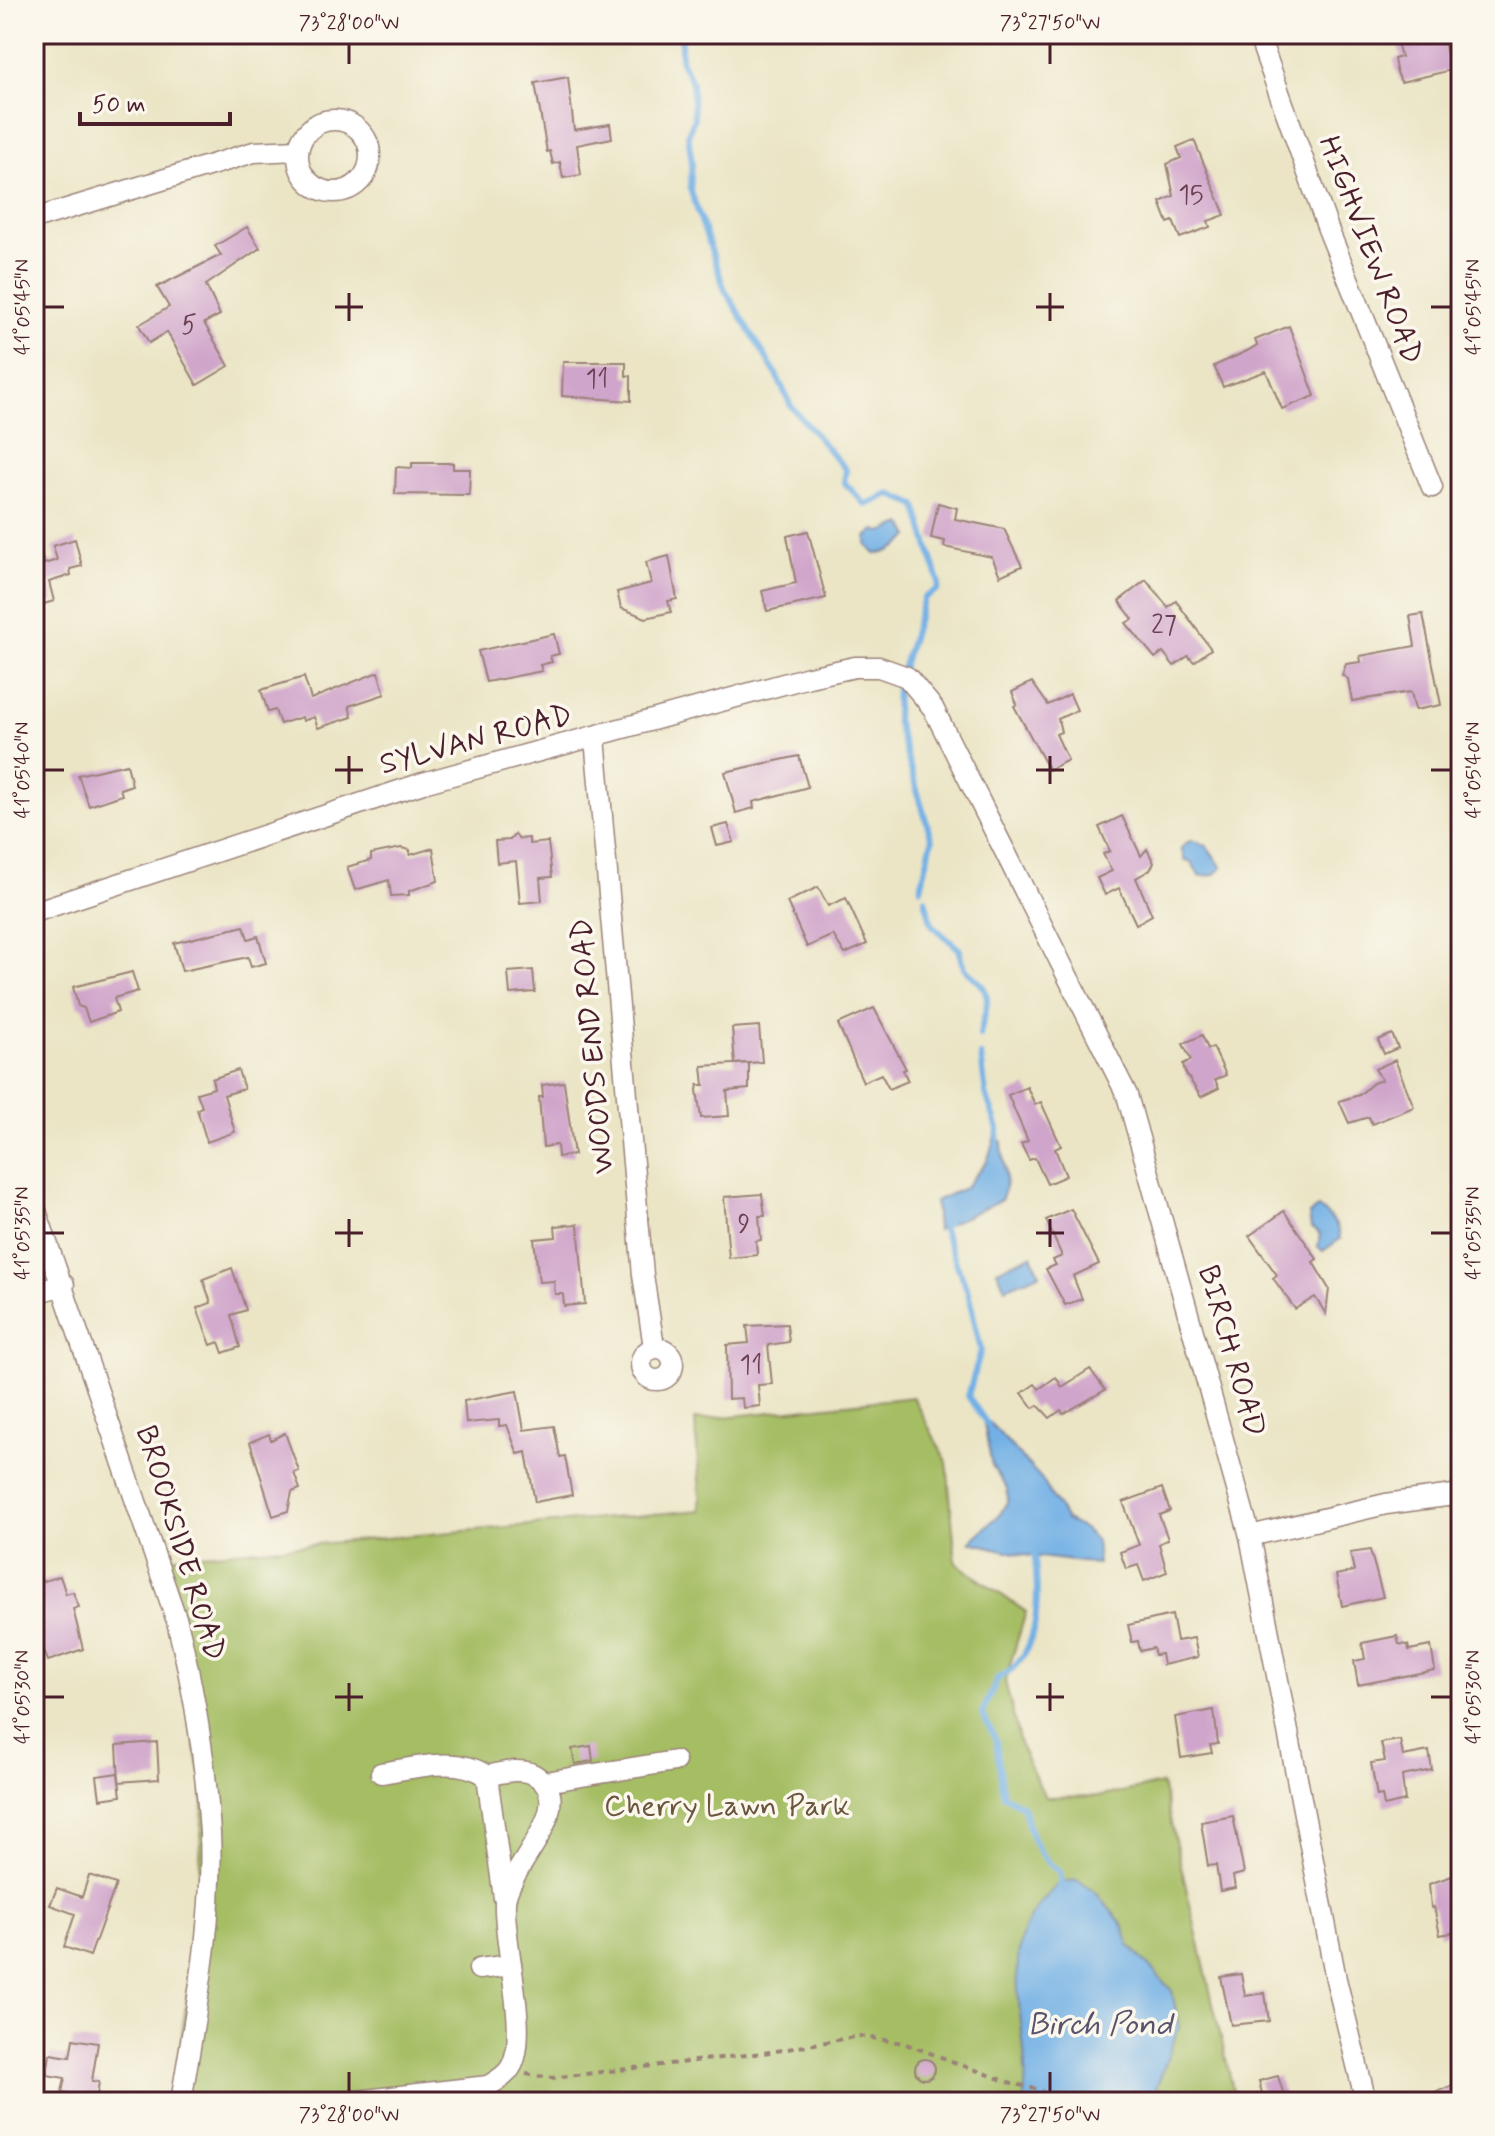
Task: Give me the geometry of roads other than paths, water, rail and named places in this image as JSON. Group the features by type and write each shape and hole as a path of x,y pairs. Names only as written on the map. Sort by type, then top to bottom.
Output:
{"street":[{"name":"HIGHVIEW ROAD","path":"1258,34 1328,229 1432,487"},
{"path":"34,219 254,152 298,150"},
{"name":"SYLVAN ROAD","path":"34,912 423,783 595,738 725,698 855,667 901,674"},
{"name":"BIRCH ROAD","path":"901,674 933,708 1127,1095 1250,1536 1336,1979 1366,2102"},
{"name":"WOODS END ROAD","path":"595,738 645,1288 654,1347"},
{"name":"BROOKSIDE ROAD","path":"34,1205 177,1621 192,1680 210,1834 205,1946 181,2102"},
{"path":"34,1293 64,1285"},
{"path":"1250,1536 1386,1504 1461,1494"},
{"path":"545,1782 675,1761"},
{"path":"348,2102 413,2099 488,2086 505,2075 513,2064 517,2038 504,1901 487,1776 477,1769 449,1764 381,1773"},
{"path":"487,1776 508,1770 534,1773 545,1782 549,1801 547,1822 517,1868 504,1901"},
{"path":"479,1969 511,1965"}],"water":[{"path":"903,524 910,536 894,549 875,554 867,545 867,537 875,530 882,532"},
{"path":"1191,840 1207,846 1222,868 1213,875 1199,876 1192,862 1185,860 1181,848"},
{"path":"995,1136 1002,1142 1005,1171 1001,1200 937,1230 935,1201 965,1188 987,1162"},
{"path":"1318,1208 1333,1221 1340,1239 1323,1251 1318,1247 1320,1234 1311,1228 1309,1214"},
{"path":"1032,1255 1040,1274 1005,1288 997,1270"},
{"path":"989,1422 1041,1478 1066,1520 1086,1530 1096,1541 1098,1564 1024,1555 970,1542 1001,1513 1008,1500 1007,1489 992,1466 984,1424"},
{"name":"Birch Pond","path":"1078,1880 1097,1894 1123,1925 1129,1945 1172,1991 1179,2027 1151,2102 1023,2102 1025,2071 1018,1968 1022,1935 1035,1910 1060,1882"}],"waterway":[{"path":"681,34 681,62 692,82 694,119 688,134 692,163 690,189 725,290 776,374 791,406 846,470 844,482 866,505 890,494 916,505 939,582 938,589 924,598 897,686 896,720 932,840 921,888"},
{"path":"925,899 932,925 960,950 967,971 985,990 987,1002 980,1036"},
{"path":"981,1056 986,1094 998,1129 997,1142"},
{"path":"948,1222 942,1227 968,1292 981,1350 968,1396 989,1427"},
{"path":"1034,1549 1037,1602 1031,1639 1013,1668 998,1678 982,1713 996,1741 1003,1795 1023,1806 1039,1851 1060,1872 1060,1887"}],"park label":[{"name":"Cherry Lawn Park","path":"727,1806"}]}
